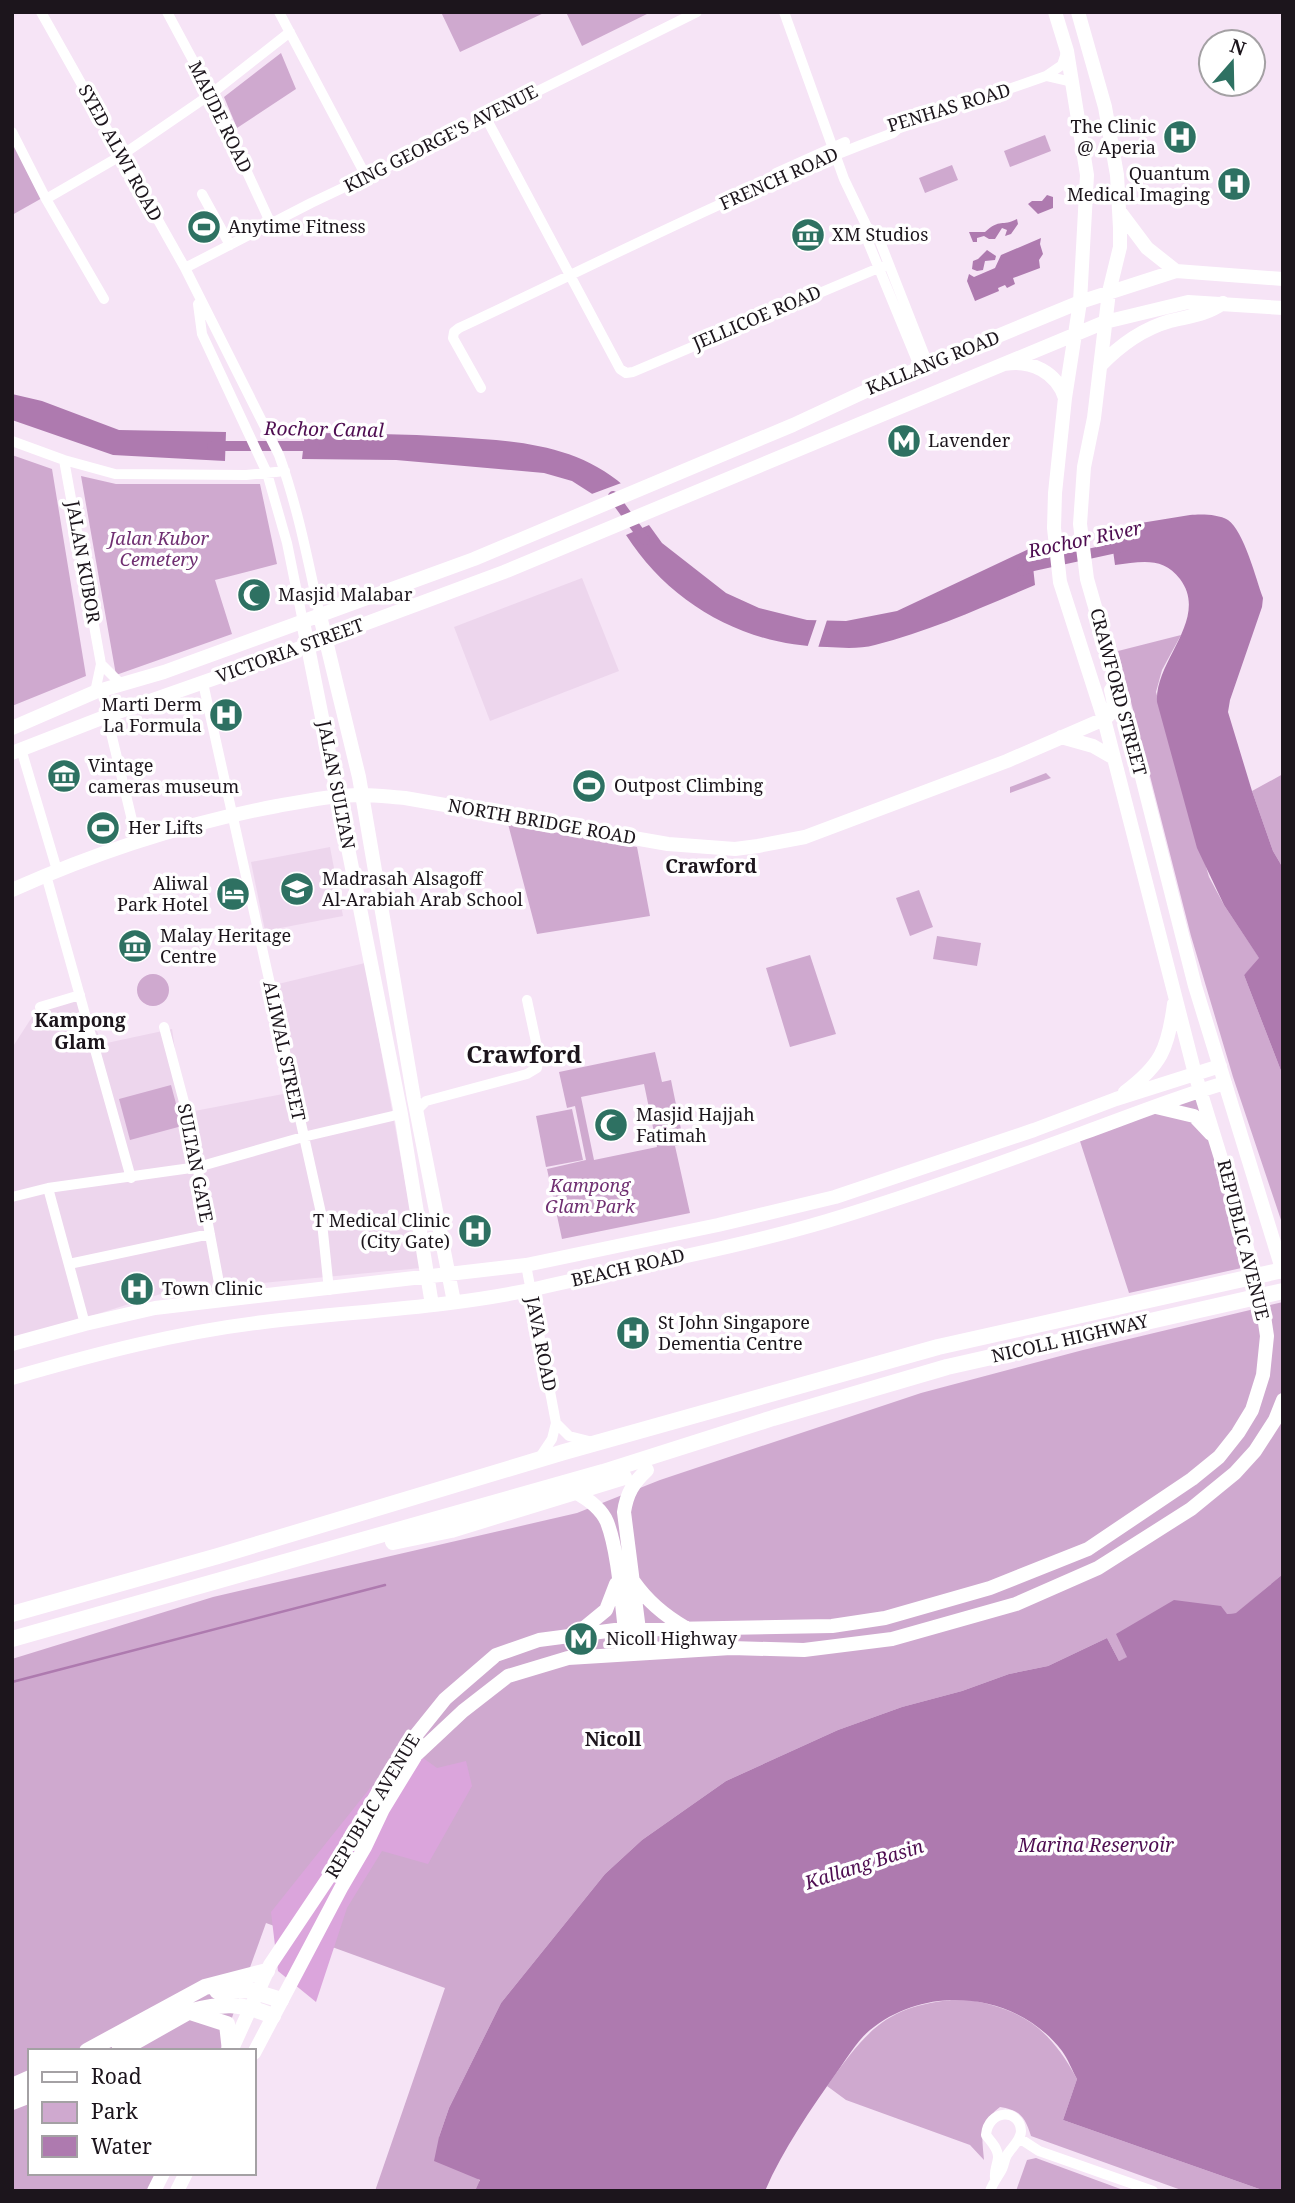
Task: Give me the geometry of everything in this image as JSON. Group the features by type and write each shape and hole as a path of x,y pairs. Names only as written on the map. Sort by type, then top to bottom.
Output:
{"highway":[{"name":"NICOLL HIGHWAY","path":"12,1614 218,1556 600,1441 938,1347 1283,1271"},
{"name":"NICOLL HIGHWAY","path":"12,1639 603,1472 947,1367 1283,1291"},
{"path":"318,1554 451,1530 647,1470 773,1418"},
{"path":"122,2049 189,2004 205,1987 267,1971"},
{"path":"91,2049 214,1991 243,1989 273,2016"},
{"path":"255,2000 281,2000"},
{"path":"189,2004 227,2024 231,2049"},
{"path":"12,2086 28,2079"}],"main road":[{"name":"CRAWFORD STREET","path":"1055,12 1067,51 1087,175 1080,302 1065,398 1054,528 1060,582 1104,719 1201,1090"},
{"name":"CRAWFORD STREET","path":"1079,12 1105,107 1117,175 1120,247 1109,292 1094,418 1084,467 1080,524 1088,583 1127,719 1182,939 1225,1083"},
{"path":"1118,209 1147,248 1176,271"},
{"name":"KALLANG ROAD","path":"596,509 924,366 1109,292 1176,271 1283,279"},
{"name":"KALLANG ROAD","path":"606,531 1105,322 1175,303 1223,303 1283,308"},
{"path":"1100,366 1119,346 1148,329 1198,316 1223,303"},
{"path":"995,366 1011,363 1040,369 1056,380 1065,398"},
{"name":"VICTORIA STREET","path":"12,728 95,692 164,672 320,616 474,559 596,509"},
{"name":"VICTORIA STREET","path":"17,751 444,595 606,531"},
{"path":"1088,583 1092,625 1114,708 1111,715 1104,719"},
{"name":"JALAN SULTAN","path":"320,616 362,795 407,1106 432,1305"},
{"name":"JALAN SULTAN","path":"303,622 407,1106 454,1302"},
{"name":"NORTH BRIDGE ROAD","path":"12,890 52,872 137,841 232,814 362,795 405,799 668,844 735,849 758,846 805,837 1007,761 1104,719"},
{"path":"1061,737 1093,746 1114,758"},
{"path":"1138,1113 1138,1102 1123,1097 1159,1061 1166,1043 1175,996"},
{"name":"BEACH ROAD","path":"12,1344 155,1308 262,1294 428,1279 526,1265 719,1225 835,1197 1220,1066"},
{"name":"BEACH ROAD","path":"12,1378 92,1354 149,1341 265,1322 432,1305 530,1290 826,1221 987,1168 1225,1083"},
{"name":"REPUBLIC AVENUE","path":"1225,1083 1283,1271"},
{"name":"REPUBLIC AVENUE","path":"232,2049 267,1971 337,1865 404,1750 445,1699 496,1655 539,1640 577,1634 631,1630 832,1626 885,1618 990,1588 1088,1549 1192,1479 1219,1457 1252,1410 1263,1375 1267,1336 1240,1220 1201,1090"},
{"path":"1155,1107 1194,1116 1217,1140"},
{"path":"562,1258 558,1273 566,1282"},
{"path":"262,1294 270,1307 265,1322"},
{"name":"REPUBLIC AVENUE","path":"256,2049 383,1809 416,1755 440,1730 508,1676 568,1658 731,1648 804,1650 892,1639 1016,1604 1098,1568 1191,1509 1235,1473 1255,1451 1275,1420 1283,1400"},
{"path":"635,1653 624,1577 624,1512 627,1495 634,1482 647,1470"},
{"path":"575,1492 592,1502 607,1522 624,1577 671,1620 689,1629"},
{"path":"577,1634 606,1610 624,1577"},
{"path":"155,2191 162,2175"},
{"path":"177,2191 185,2175"}],"street":[{"name":"SYED ALWI ROAD","path":"41,12 186,268 285,471"},
{"name":"MAUDE ROAD","path":"167,12 211,94 271,223"},
{"path":"279,12 367,178"},
{"name":"KING GEORGE'S AVENUE","path":"186,268 271,223 367,178 697,12"},
{"path":"784,12 833,151 867,227 866,237 884,265 924,366"},
{"path":"46,198 122,155 211,94 290,32"},
{"path":"1046,76 1062,65 1067,51"},
{"path":"1046,76 1072,82"},
{"name":"PENHAS ROAD","path":"852,140 891,127 900,127 1046,76"},
{"path":"486,118 569,275"},
{"name":"FRENCH ROAD","path":"833,151 892,133 900,127"},
{"path":"12,132 104,299"},
{"name":"FRENCH ROAD","path":"481,388 453,338 453,332 852,140"},
{"path":"202,194 230,245"},
{"name":"JELLICOE ROAD","path":"569,275 620,369 626,373 884,265"},
{"name":"SYED ALWI ROAD","path":"197,295 202,334 267,473"},
{"path":"12,441 97,471 132,475 285,471"},
{"name":"JALAN KUBOR","path":"65,460 101,664 95,692"},
{"name":"JALAN SULTAN","path":"285,471 301,525 320,616"},
{"name":"JALAN SULTAN","path":"267,473 287,543 303,622"},
{"path":"101,664 121,684"},
{"name":"ALIWAL STREET","path":"204,683 321,1213 329,1290"},
{"path":"107,716 137,841"},
{"path":"17,751 52,872 80,995 131,1178"},
{"path":"40,1007 80,995"},
{"path":"12,1197 48,1188 198,1167 407,1106 457,1088 461,1090 527,1074 537,1068 539,1056 527,1000"},
{"name":"SULTAN GATE","path":"164,1027 188,1117 222,1299"},
{"path":"48,1188 85,1324"},
{"path":"69,1264 210,1234"},
{"name":"JAVA ROAD","path":"526,1265 556,1423"},
{"path":"556,1423 569,1436 589,1442 600,1441"},
{"path":"538,1460 552,1439 556,1423"},
{"path":"990,2191 1021,2131 1017,2121 1008,2115 992,2119 987,2126 986,2135 996,2148 998,2158 994,2170 995,2178"},
{"path":"1019,2138 1039,2151 1153,2191"}],"shaded area":[{"path":"582,578 619,671 490,721 454,627"},
{"name":"Madrasah Alsagoff Al-Arabiah Arab School","path":"330,847 343,916 265,931 251,862"},
{"path":"365,963 421,1268 167,1292 12,1341 12,1048 32,1017 81,990 102,1044 172,1029 184,1113 299,1091 274,985"},
{"path":"419,1755 437,1768 466,1761 472,1786 428,1864 382,1851 347,1908 316,2002 278,1971 271,1912 370,1788"}],"green space":[{"path":"441,12 546,12 460,52"},
{"path":"566,12 651,12 582,46"},
{"path":"281,53 296,89 237,128 224,97"},
{"path":"1045,135 1051,151 1010,167 1004,151"},
{"path":"12,138 44,197 12,215"},
{"path":"952,165 958,180 925,193 919,178"},
{"name":"Jalan Kubor Cemetery","path":"12,455 52,469 86,676 12,706"},
{"name":"Jalan Kubor Cemetery","path":"81,476 116,484 260,484 277,564 215,580 232,634 116,675"},
{"path":"1181,635 1162,670 1156,692 1209,877 1260,959 1244,975 1283,1076 1283,1226 1233,1077 1191,936 1118,651"},
{"path":"1046,773 1051,778 1010,793 1010,787"},
{"path":"1283,774 1283,868 1273,851 1252,791"},
{"path":"508,824 637,847 650,916 537,934"},
{"path":"919,890 933,927 910,936 896,898"},
{"path":"937,936 981,943 977,966 933,959"},
{"path":"810,955 836,1034 790,1047 766,968"},
{"path":"153,974 164,979 169,990 164,1001 153,1006 142,1001 137,990 142,979"},
{"name":"Kampong Glam Park","path":"655,1052 662,1082 671,1080 684,1144 675,1146 690,1213 562,1239 547,1169 586,1160 575,1106 567,1108 559,1072","holes":["644,1084 657,1147 594,1160 581,1097"]},
{"path":"171,1085 182,1126 130,1140 119,1099"},
{"path":"1201,1090 1246,1267 1129,1293 1078,1135"},
{"path":"572,1109 583,1160 546,1167 536,1116"},
{"path":"1283,1302 1283,1574 1237,1613 1227,1614 1119,1661 1107,1638 1048,1666 1009,1674 838,1730 726,1781 642,1840 605,1874 501,2003 449,2108 439,2137 480,2181 475,2191 375,2191 445,1988 266,1923 221,2049 28,2049 28,2175 166,2175 153,2191 12,2191 12,1659 213,1597 577,1513 660,1480 921,1393 1083,1350"},
{"path":"963,1999 1001,2008 1017,2015 1044,2033 1056,2046 1077,2079 1063,2120 1265,2191 1184,2191 1031,2136 1021,2116 1000,2107 988,2119 983,2130 984,2160 970,2145 846,2100 827,2086 855,2048 883,2022 916,2006"},
{"path":"1036,2158 1126,2191 1016,2191 1027,2160"}],"water":[{"path":"1047,195 1053,197 1053,208 1038,214 1028,204 1042,201"},
{"path":"1017,219 1018,224 1011,234 1005,236 1007,230 1002,228 995,239 984,236 973,242 969,232 985,232 994,225"},
{"path":"1041,238 1043,254 1039,260 1040,268 1013,278 1015,284 1007,288 1005,285 998,288 999,291 975,301 967,281 969,274 974,277 995,268 1001,255"},
{"path":"987,250 996,256 995,260 985,261 983,270 972,269 973,261"},
{"path":"12,394 42,401 119,430 226,432 225,461 113,455 12,420"},
{"path":"305,433 435,436 522,443 544,447 586,461 624,486 597,497 572,481 544,473 396,460 302,459"},
{"path":"1190,515 1219,517 1234,526 1244,545 1263,598 1228,712 1273,851 1283,868 1283,1076 1244,975 1259,958 1224,905 1197,848 1157,702 1158,687 1185,625 1189,609 1188,594 1180,579 1159,564 1150,562 1115,565 1110,528"},
{"path":"649,525 662,543 726,593 759,608 807,620 846,621 897,611 1031,548 1035,585 936,626 875,645 845,648 797,645 767,639 739,629 712,617 687,600 644,560 626,535"},
{"name":"Marina Reservoir","path":"1283,1574 1283,2191 1265,2191 1063,2120 1077,2079 1062,2051 1043,2031 1021,2016 997,2006 944,2000 918,2005 893,2015 861,2039 808,2115 780,2160 765,2191 475,2191 480,2180 434,2161 449,2108 501,2003 605,1874 642,1840 726,1781 838,1730 1009,1674 1048,1666 1107,1638 1119,1661 1127,1657 1116,1634 1174,1600 1221,1606 1227,1614 1236,1613"}],"pier":[{"path":"624,482 627,488 597,501 589,495"},
{"path":"818,616 828,617 817,651 806,651"}],"waterway":[{"name":"Rochor Canal","path":"212,446 315,446"},
{"name":"Rochor River","path":"613,496 645,540"},
{"name":"Rochor River","path":"1022,571 1033,566 1125,546"},
{"path":"12,1682 385,1585"}],"place":[{"name":"The Clinic @ Aperia","path":"1180,137"},
{"name":"Quantum Medical Imaging","path":"1234,184"},
{"name":"Anytime Fitness","path":"204,227"},
{"name":"XM Studios","path":"808,235"},
{"name":"Lavender","path":"904,441"},
{"name":"Masjid Malabar","path":"254,595"},
{"name":"Marti Derm La Formula","path":"226,715"},
{"name":"Vintage cameras museum","path":"64,776"},
{"name":"Outpost Climbing","path":"589,786"},
{"name":"Her Lifts","path":"103,828"},
{"name":"Madrasah Alsagoff Al-Arabiah Arab School","path":"297,889"},
{"name":"Aliwal Park Hotel","path":"233,894"},
{"name":"Malay Heritage Centre","path":"135,946"},
{"name":"Masjid Hajjah Fatimah","path":"611,1125"},
{"name":"T Medical Clinic (City Gate)","path":"475,1231"},
{"name":"Town Clinic","path":"137,1289"},
{"name":"St John Singapore Dementia Centre","path":"633,1333"},
{"name":"Nicoll Highway","path":"581,1639"}],"district":[{"name":"Crawford","path":"711,866"},
{"name":"Kampong Glam","path":"80,1031"},
{"name":"Crawford","path":"524,1055"},
{"name":"Nicoll","path":"613,1739"}],"water label":[{"name":"Kallang Basin","path":"864,1864"}]}
